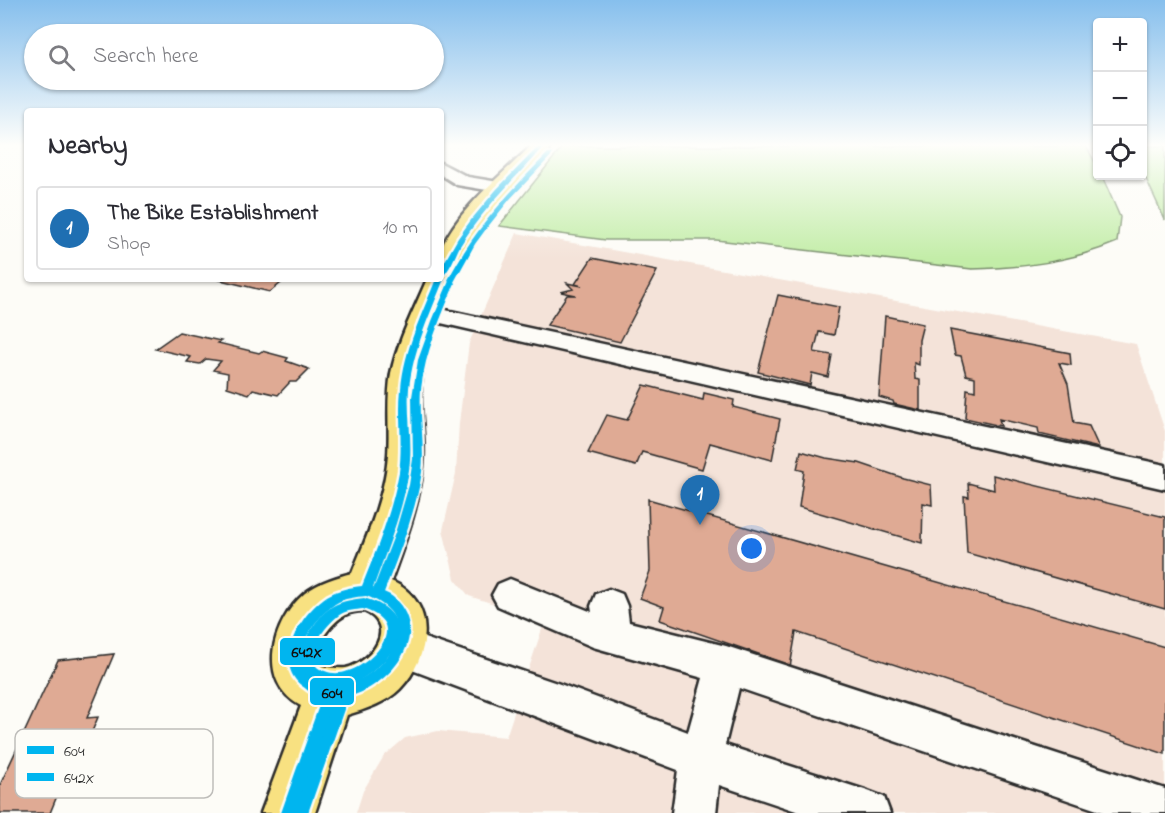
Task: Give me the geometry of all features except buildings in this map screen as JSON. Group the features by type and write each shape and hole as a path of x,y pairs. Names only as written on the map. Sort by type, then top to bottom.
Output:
{"main road":[{"path":"444,269 464,230 502,184"},
{"path":"366,591 391,526 404,478 407,454 405,409 408,367 413,347 438,282"},
{"path":"366,591 381,594 394,603 402,615 405,630 401,648 393,663 365,687 330,694 313,688 301,678 295,662 296,645 303,627 323,606 348,593 366,591"},
{"path":"288,813 330,694"}],"lane":[{"path":"481,184 499,187"},
{"path":"427,313 1165,477"},
{"path":"510,595 593,630 611,620 726,664 1165,812"},
{"path":"401,648 560,704 701,758 868,813"},
{"path":"694,813 701,758 726,664"}],"shaded area":[{"path":"517,233 1136,344 1165,431 1165,813 356,813 363,791 384,756 405,738 438,731 506,737 545,620 469,596 455,579 443,530 456,473 459,423 469,343"}],"green space":[{"path":"533,184 1105,184 1120,217 1117,242 1082,255 1046,263 972,269 716,240 606,240 499,226"},
{"path":"1148,184 1165,184 1165,220"}],"transit line":[{"name":"604","path":"444,269 473,222 505,184"},
{"name":"642X","path":"452,280 483,228 521,184"},
{"name":"604","path":"366,591 398,501 406,449 404,408 407,373 419,332 439,282"},
{"name":"642X","path":"377,595 401,533 414,485 418,459 416,397 419,374 431,334 451,283"},
{"name":"604","path":"366,591 383,597 391,603 403,621 403,641 394,659 378,675 358,687 338,693 318,690 302,678 297,668 295,657 301,635 314,615 331,600 339,596 366,591"},
{"name":"642X","path":"364,603 377,608 390,622 392,634 387,648 377,661 348,678 332,680 316,675 309,668 306,660 307,650 317,631 323,622 337,610 364,603"},
{"name":"604","path":"288,813 330,694"},
{"name":"642X","path":"301,813 341,698"}],"place":[{"name":"The Bike Establishment","path":"700,525"}]}
